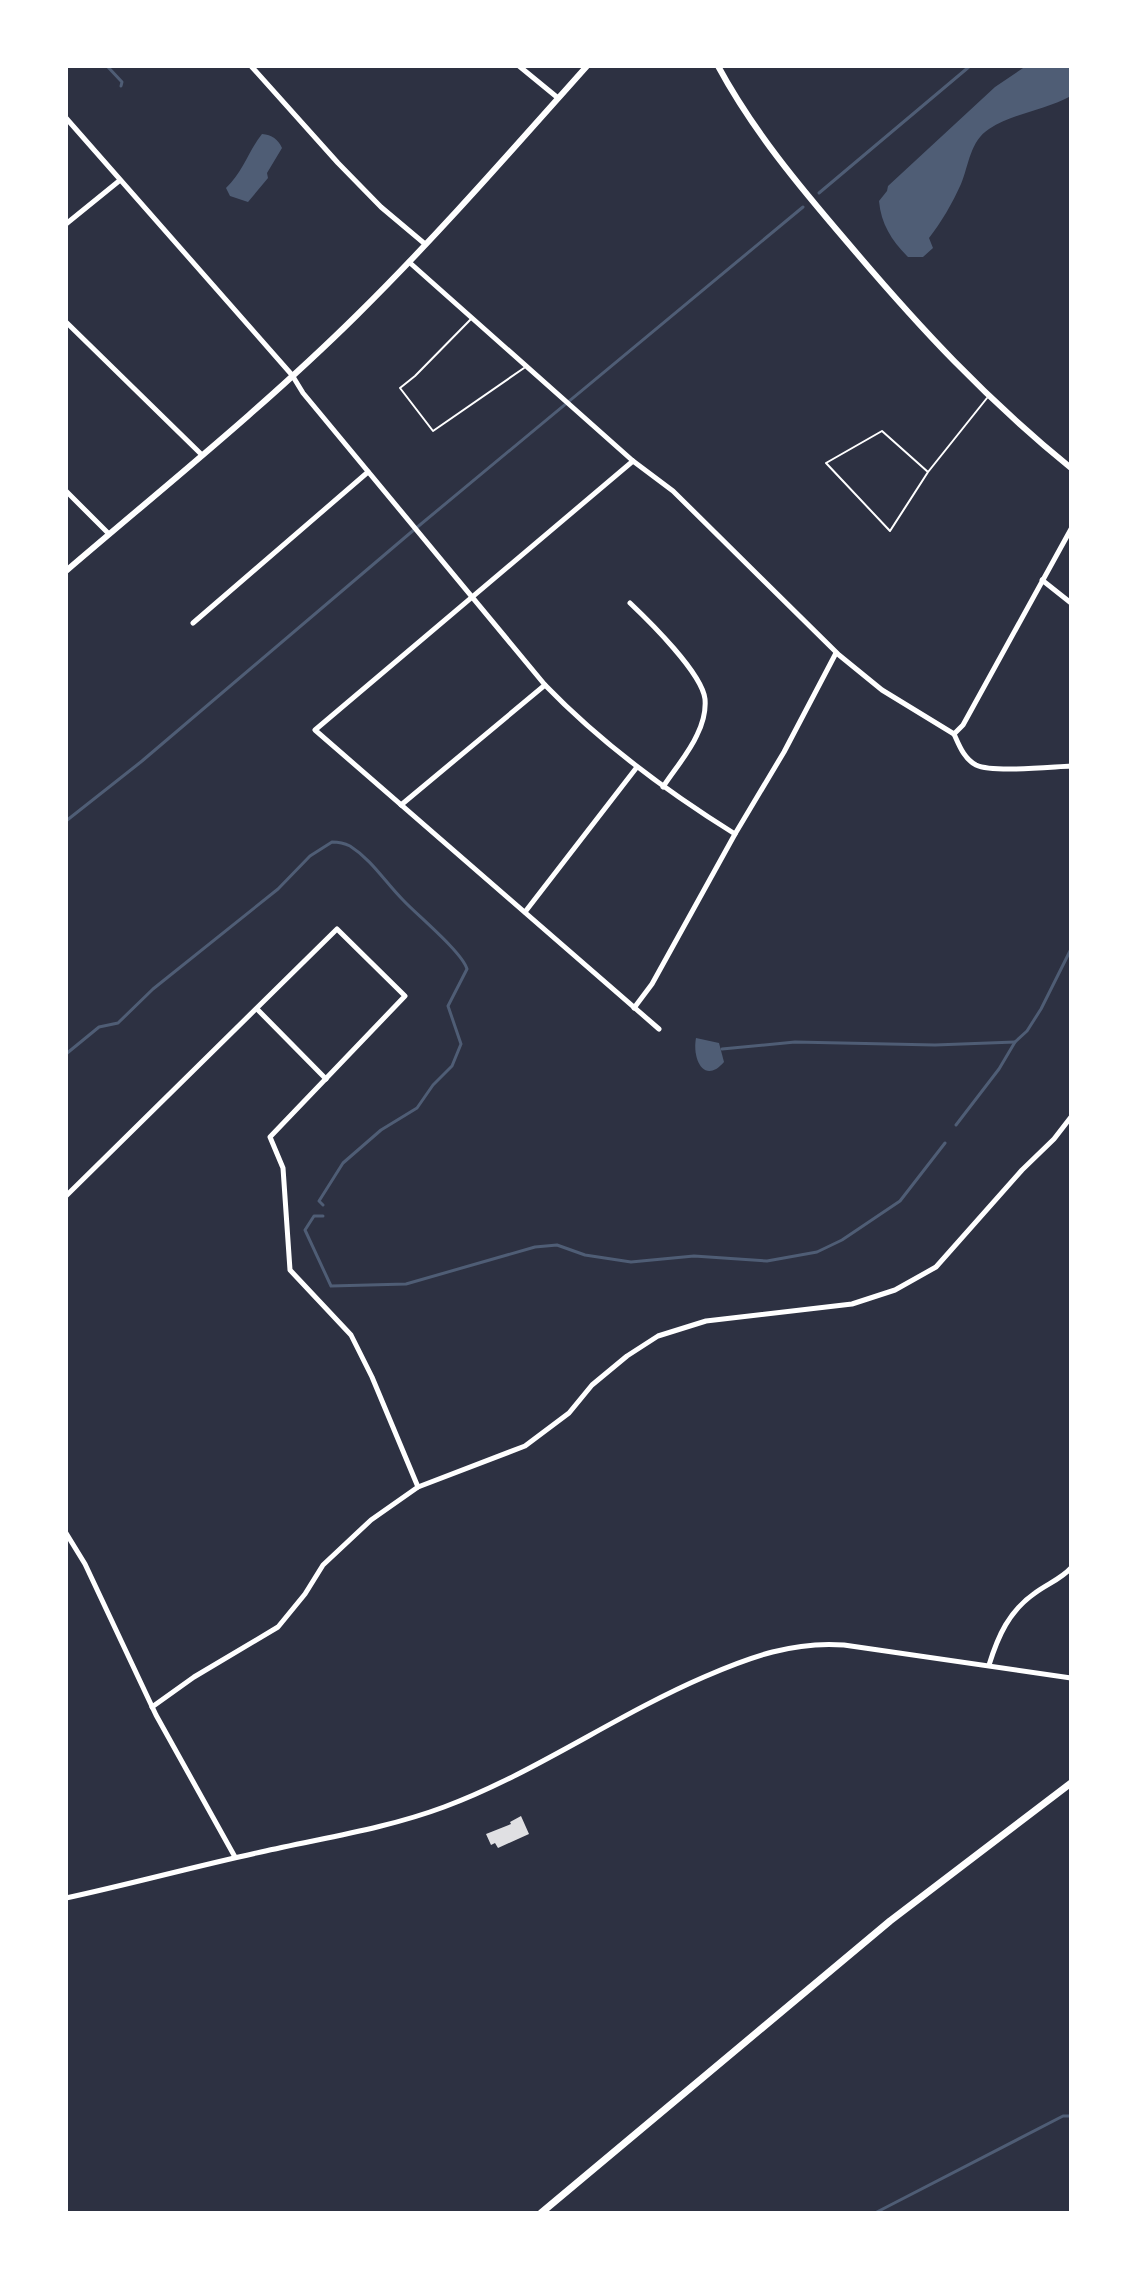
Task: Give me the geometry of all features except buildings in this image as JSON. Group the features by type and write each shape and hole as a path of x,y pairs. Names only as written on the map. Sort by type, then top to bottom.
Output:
{"main road":[{"path":"541,2213 890,1921 1071,1783"}],"street":[{"path":"251,66 381,207 425,244"},
{"path":"519,66 558,98"},
{"path":"66,571 202,455 356,316 587,66"},
{"path":"718,66 766,143 913,319 988,397 1071,468"},
{"path":"66,118 292,375 303,393 545,685 580,721 637,767 735,834"},
{"path":"66,224 119,181"},
{"path":"409,262 633,461 673,491 836,653 882,690 954,734 973,764 988,769 1071,766"},
{"path":"66,322 202,455"},
{"path":"633,461 315,730 659,1029"},
{"path":"193,623 368,472"},
{"path":"66,491 109,534"},
{"path":"954,734 963,725 1071,529"},
{"path":"1042,580 1071,603"},
{"path":"630,603 659,632 698,683 705,698 704,715 697,736 663,787"},
{"path":"634,1008 660,970 784,752 836,653"},
{"path":"401,805 545,685"},
{"path":"525,912 637,767"},
{"path":"66,1196 337,929 405,996 270,1137 283,1168 290,1270 351,1335 418,1487"},
{"path":"257,1009 326,1079"},
{"path":"152,1707 194,1677 278,1627 305,1594 323,1565 371,1520 418,1487 525,1446 569,1413 592,1385 627,1356 658,1336 706,1321 852,1304 895,1290 936,1267 1071,1117"},
{"path":"66,1533 97,1588 152,1707 235,1857"},
{"path":"989,1665 1006,1621 1020,1604 1071,1569"},
{"path":"66,1898 440,1809 496,1784 670,1692 768,1652 802,1645 830,1644 1071,1677"}],"lane":[{"path":"473,317 400,388 433,431 528,366"},
{"path":"928,472 882,431 826,463 890,531 928,472 988,397"}],"water":[{"path":"1026,66 1071,66 1071,96 1009,119 983,134 974,147 954,198 929,238 933,248 923,257 908,257 892,238 882,217 879,201 888,186 995,87"},
{"path":"262,134 274,138 282,148 267,173 268,178 248,202 230,196 226,188"},
{"path":"696,1038 719,1043 724,1062 711,1071 705,1070 696,1054"}],"waterway":[{"path":"107,66 122,82 121,86"},
{"path":"819,193 970,66"},
{"path":"66,821 142,761 409,534 803,207"},
{"path":"66,1054 99,1027 118,1023 153,989 278,889 310,856 332,842 350,846 448,944 467,969 448,1006 461,1044 452,1066 433,1085 417,1108 381,1130 343,1163 319,1201 323,1205"},
{"path":"956,1125 999,1069 1015,1042 1027,1031 1071,949"},
{"path":"722,1049 795,1042 935,1045 1015,1042"},
{"path":"323,1216 314,1216 305,1230 331,1286 406,1284 535,1247 557,1245 585,1255 631,1262 694,1256 767,1261 817,1252 842,1240 900,1201 945,1143"},
{"path":"875,2213 1063,2116 1071,2116"}]}
